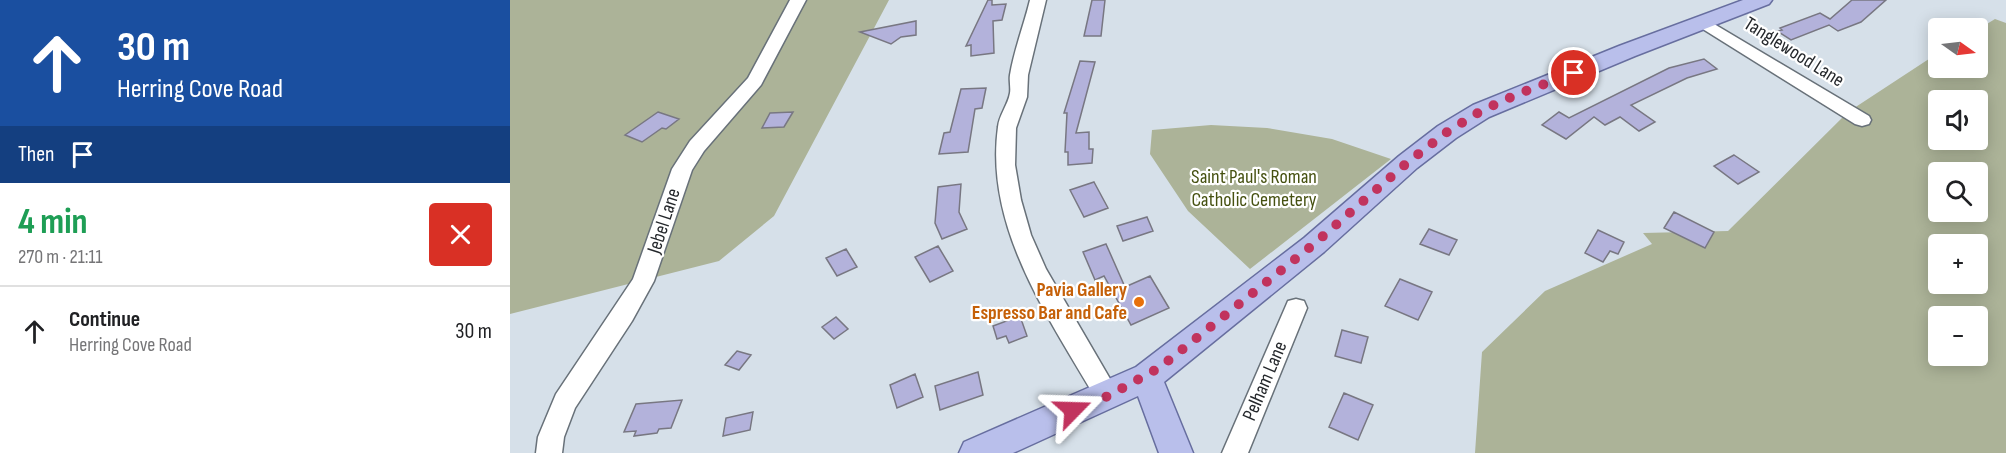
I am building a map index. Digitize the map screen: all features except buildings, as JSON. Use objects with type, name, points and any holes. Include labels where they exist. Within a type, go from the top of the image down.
[{"type":"main road","points":[[976,453],[1147,377],[1314,244],[1408,162],[1447,132],[1481,111],[1518,94],[1762,0]]},
{"type":"main road","points":[[1147,377],[1176,453]]},
{"type":"street","name":"Jebel Lane","points":[[549,453],[554,429],[565,402],[624,314],[651,263],[670,199],[682,169],[697,146],[755,81],[798,0]]},
{"type":"street","points":[[1038,0],[1018,78],[1019,93],[1007,124],[1007,165],[1011,199],[1021,235],[1036,272],[1108,396]]},
{"type":"street","name":"Tanglewood Lane","points":[[1704,23],[1862,120]]},
{"type":"street","name":"Pelham Lane","points":[[1235,453],[1296,308]]},
{"type":"green space","points":[[510,0],[889,0],[774,216],[719,261],[510,314]]},
{"type":"green space","points":[[1995,19],[2006,23],[2006,453],[1475,453],[1482,352],[1545,291],[1652,244],[1643,233],[1728,231],[1848,112],[1928,60],[1928,78],[1988,78],[1988,23]]},
{"type":"green space","name":"Saint Paul's Roman Catholic Cemetery","points":[[1211,125],[1267,128],[1332,139],[1391,159],[1250,269],[1188,211],[1150,154],[1152,130]]},
{"type":"place","name":"Pavia Gallery Espresso Bar and Cafe","points":[[1139,302]]},
{"type":"route","points":[[1073,410],[1147,377],[1314,244],[1408,162],[1447,132],[1481,111],[1574,73]]}]
